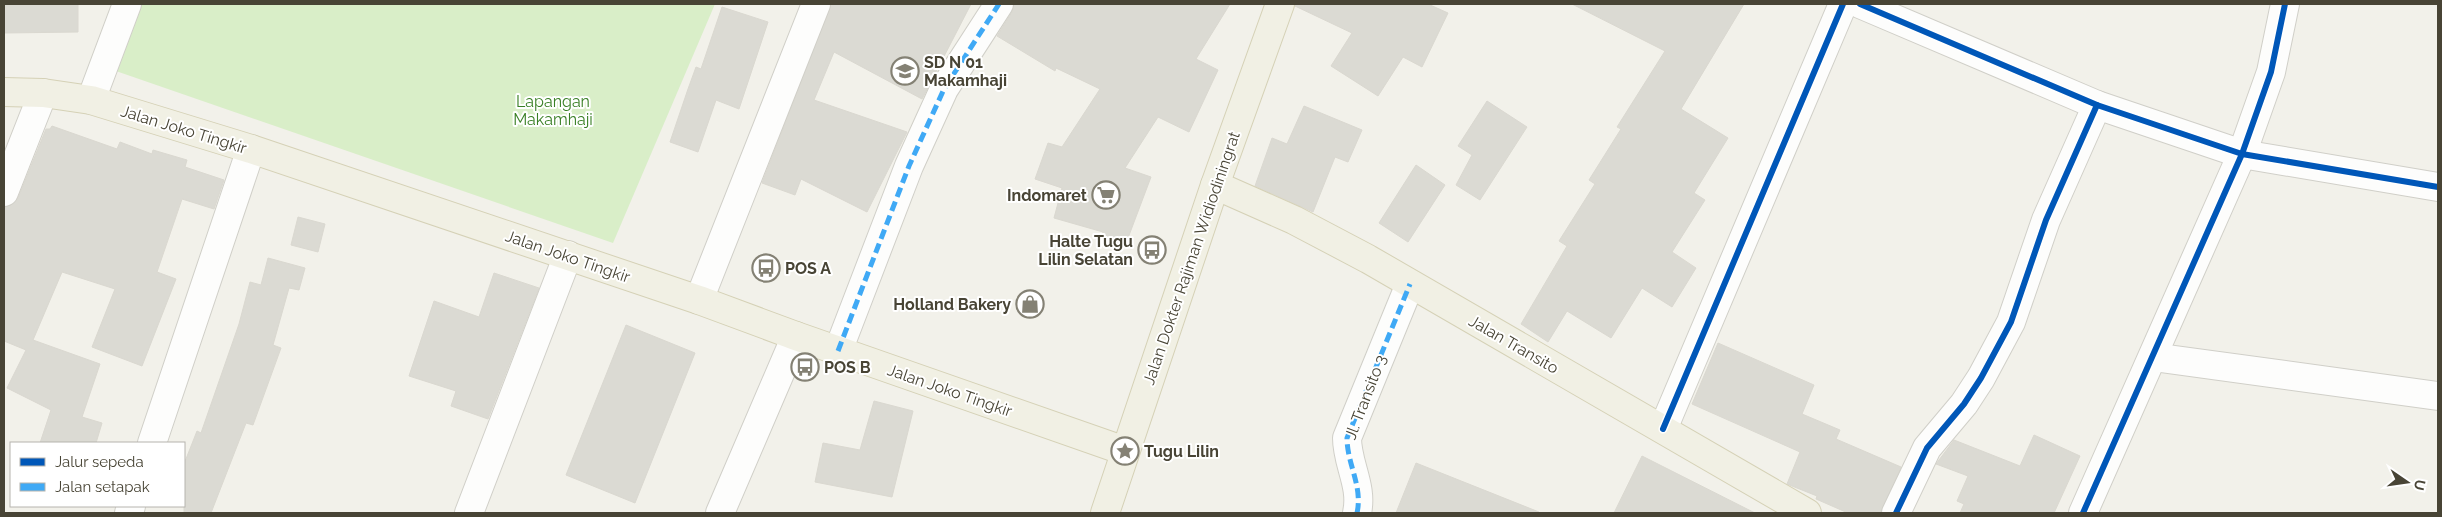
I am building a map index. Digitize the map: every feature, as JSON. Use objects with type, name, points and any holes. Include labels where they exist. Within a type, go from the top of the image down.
[{"type":"main road","name":"Jalan Dokter Rajiman Widiodiningrat","points":[[1105,513],[1215,185],[1280,4]]},
{"type":"main road","name":"Jalan Joko Tingkir","points":[[4,92],[44,93],[91,100],[251,149],[699,300],[838,351],[1125,451]]},
{"type":"main road","name":"Jalan Transito","points":[[1215,185],[1322,234],[1807,513]]},
{"type":"street","points":[[91,100],[127,4]]},
{"type":"street","points":[[699,300],[816,4]]},
{"type":"street","points":[[838,351],[909,166],[944,88],[999,4]]},
{"type":"street","points":[[1663,430],[1843,4]]},
{"type":"street","points":[[1860,4],[2097,105],[2242,154],[2438,187]]},
{"type":"street","points":[[2083,513],[2242,154],[2271,72],[2285,4]]},
{"type":"street","points":[[4,192],[44,93]]},
{"type":"street","points":[[1896,513],[1927,448],[1964,404],[1981,378],[2011,322],[2046,220],[2097,105]]},
{"type":"street","points":[[152,442],[251,149]]},
{"type":"street","points":[[469,513],[568,255]]},
{"type":"street","name":"Jl. Transito 3","points":[[1357,513],[1358,487],[1347,449],[1347,438],[1410,284]]},
{"type":"street","points":[[720,513],[796,336]]},
{"type":"street","points":[[2153,357],[2438,396]]},
{"type":"green space","name":"Lapangan Makamhaji","points":[[140,4],[715,4],[613,243],[113,70]]},
{"type":"building","points":[[4,4],[78,4],[78,32],[4,33]]},
{"type":"building","points":[[831,4],[971,4],[922,99],[834,52],[814,100],[907,132],[867,212],[801,179],[795,195],[762,183]]},
{"type":"building","points":[[1014,4],[1230,4],[1196,59],[1218,70],[1189,132],[1158,117],[1125,168],[1151,177],[1125,246],[1102,236],[1103,232],[1054,218],[1062,188],[1035,179],[1048,143],[1062,147],[1100,89],[1056,68],[1055,71],[997,36],[1012,12]]},
{"type":"building","points":[[1295,4],[1428,4],[1448,13],[1422,67],[1403,57],[1378,96],[1331,66],[1352,33],[1295,6]]},
{"type":"building","points":[[1572,4],[1744,4],[1681,109],[1728,138],[1694,193],[1705,200],[1672,252],[1696,268],[1672,307],[1642,288],[1611,338],[1567,311],[1548,342],[1521,324],[1567,246],[1559,241],[1595,184],[1589,180],[1621,129],[1617,127],[1665,51]]},
{"type":"building","points":[[722,7],[768,22],[739,109],[716,100],[698,152],[670,142],[696,67],[701,69]]},
{"type":"building","points":[[1487,101],[1527,127],[1480,200],[1456,185],[1472,155],[1458,146]]},
{"type":"building","points":[[1304,106],[1362,130],[1348,162],[1335,157],[1313,212],[1255,186],[1272,138],[1287,144]]},
{"type":"building","points":[[52,126],[117,149],[120,142],[152,154],[153,150],[187,160],[185,167],[224,180],[214,209],[182,199],[157,272],[176,279],[142,366],[92,347],[115,289],[62,272],[33,340],[100,364],[82,417],[102,423],[96,442],[40,442],[51,410],[7,388],[26,350],[4,341],[4,207],[13,204],[18,198],[46,129],[50,129]]},
{"type":"building","points":[[1416,165],[1445,185],[1408,242],[1379,223]]},
{"type":"building","points":[[298,217],[325,224],[318,252],[291,245]]},
{"type":"building","points":[[268,258],[305,268],[299,290],[289,288],[273,345],[281,348],[253,425],[246,423],[211,513],[184,513],[185,461],[197,431],[201,433],[239,324],[250,282],[261,285]]},
{"type":"building","points":[[494,273],[539,288],[488,419],[451,406],[456,391],[409,376],[434,301],[479,317]]},
{"type":"building","points":[[626,325],[695,353],[635,503],[566,475]]},
{"type":"building","points":[[1718,343],[1814,385],[1802,414],[1840,430],[1836,439],[1901,467],[1881,513],[1848,513],[1816,499],[1817,496],[1787,484],[1800,452],[1692,404]]},
{"type":"building","points":[[874,401],[913,411],[892,497],[815,482],[823,443],[860,450]]},
{"type":"building","points":[[2034,435],[2080,456],[2054,513],[1960,513],[1964,504],[1957,501],[1968,476],[1936,464],[1954,440],[2020,466]]},
{"type":"building","points":[[1642,456],[1755,513],[1614,513]]},
{"type":"building","points":[[1416,463],[1539,512],[1396,513]]},
{"type":"marked path","points":[[838,351],[909,166],[944,89],[999,4]]},
{"type":"marked path","points":[[1357,513],[1358,494],[1349,457],[1347,438],[1410,284]]},
{"type":"cycle path","points":[[1663,429],[1843,4]]},
{"type":"cycle path","points":[[1860,4],[2097,105],[2242,154],[2438,187]]},
{"type":"cycle path","points":[[2083,513],[2242,154],[2271,72],[2285,4]]},
{"type":"cycle path","points":[[1896,513],[1927,448],[1964,404],[1981,378],[2011,322],[2046,220],[2097,105]]},
{"type":"place","name":"SD N 01 Makamhaji","points":[[905,71]]},
{"type":"place","name":"Indomaret","points":[[1106,195]]},
{"type":"place","name":"Halte Tugu Lilin Selatan","points":[[1152,250]]},
{"type":"place","name":"POS A","points":[[766,268]]},
{"type":"place","name":"Holland Bakery","points":[[1030,304]]},
{"type":"place","name":"POS B","points":[[805,367]]},
{"type":"place","name":"Tugu Lilin","points":[[1125,451]]}]
